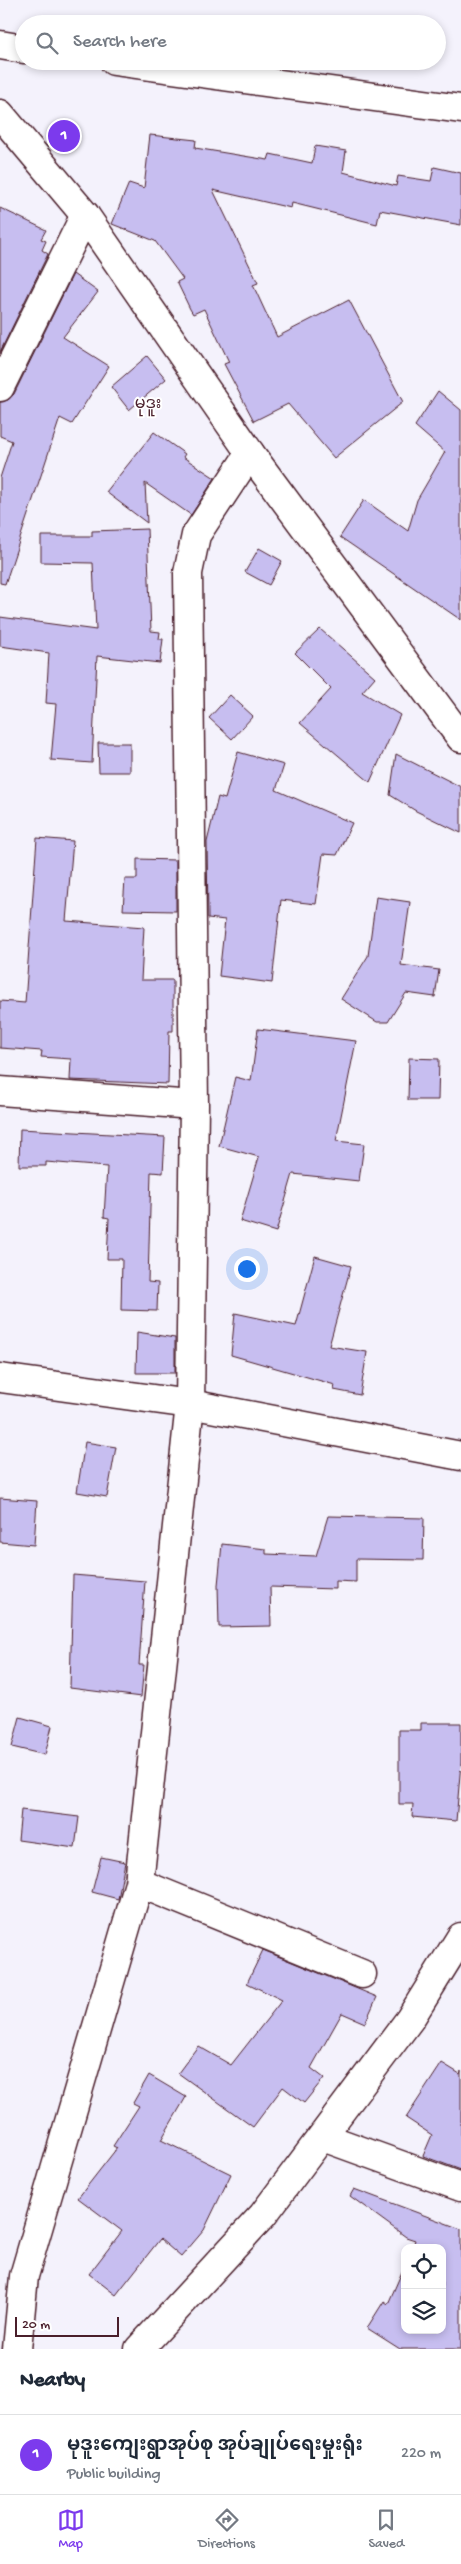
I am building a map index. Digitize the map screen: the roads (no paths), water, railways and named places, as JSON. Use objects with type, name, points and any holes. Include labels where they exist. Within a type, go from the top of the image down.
[{"type":"street","points":[[0,45],[15,48]]},
{"type":"street","points":[[179,70],[461,109]]},
{"type":"street","points":[[0,114],[85,215],[250,453],[461,738]]},
{"type":"street","points":[[0,387],[85,215]]},
{"type":"street","points":[[17,2349],[24,2276],[139,1884],[190,1404],[194,1105],[188,574],[196,535],[250,453]]},
{"type":"street","points":[[0,1090],[194,1105]]},
{"type":"street","points":[[0,1378],[190,1404],[461,1456]]},
{"type":"street","points":[[139,1884],[362,1974]]},
{"type":"street","points":[[139,2349],[264,2215],[410,2019],[461,1938]]},
{"type":"street","points":[[323,2136],[461,2187]]},
{"type":"place","name":"မုဒူးကျေးရွာအုပ်စု အုပ်ချုပ်ရေးမှုးရုံး","points":[[64,136]]},
{"type":"district","name":"မုဒူး","points":[[148,402]]}]
